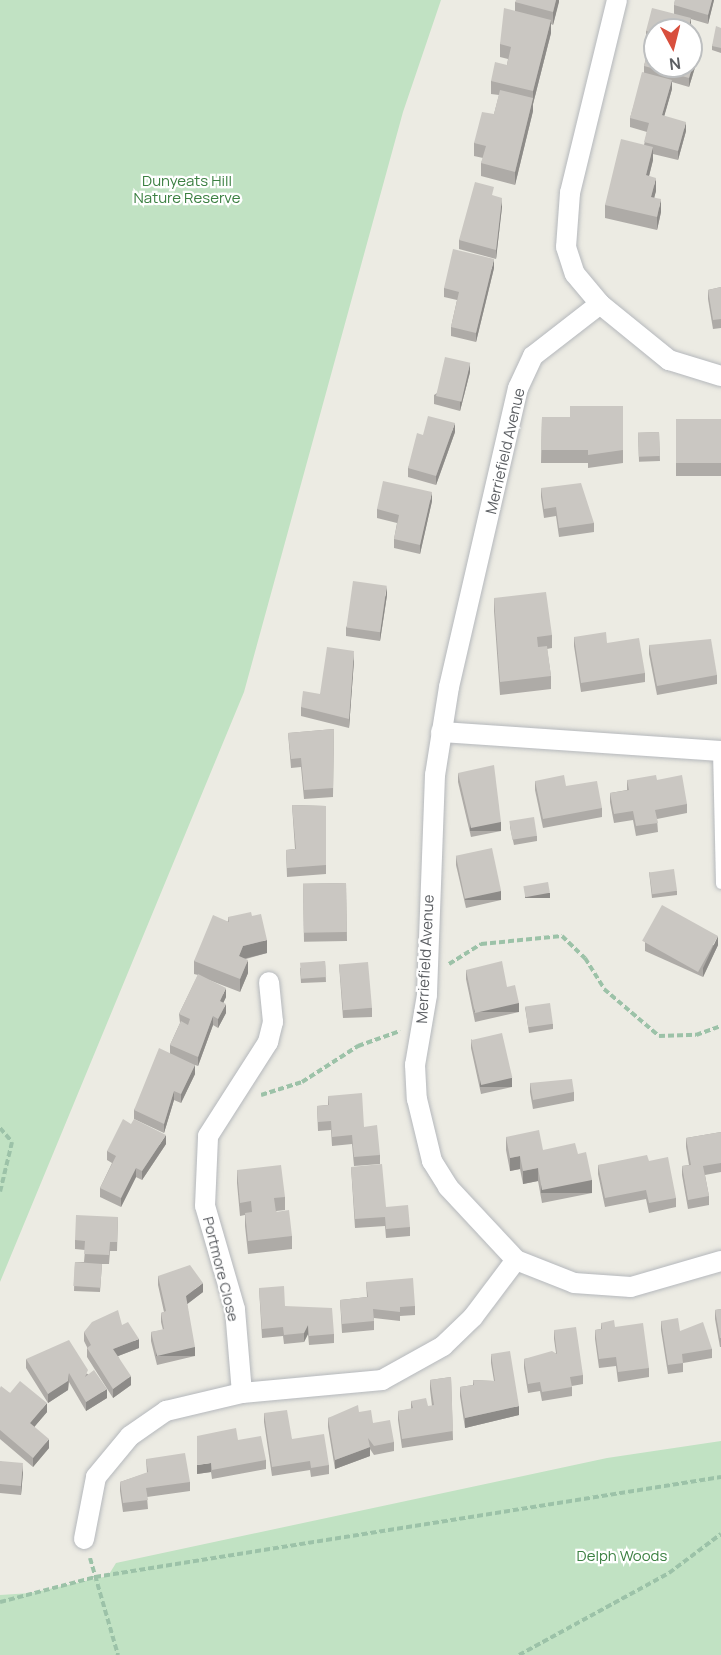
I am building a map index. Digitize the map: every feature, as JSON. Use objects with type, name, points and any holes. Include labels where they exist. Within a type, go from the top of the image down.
[{"type":"street","points":[[617,0],[570,193],[567,237],[575,274],[600,304],[669,360],[721,376]]},
{"type":"street","name":"Merriefield Avenue","points":[[516,1260],[472,1217],[432,1161],[417,1099],[441,732],[518,388],[533,356],[600,304]]},
{"type":"street","points":[[441,732],[719,751]]},
{"type":"street","name":"Portmore Close","points":[[242,1393],[235,1309],[205,1206],[208,1136],[225,1106],[268,1042],[273,1022],[269,982]]},
{"type":"street","points":[[84,1539],[96,1477],[129,1436],[166,1411],[242,1393],[382,1380],[412,1366],[473,1317],[516,1260],[574,1283],[630,1287],[721,1262]]},
{"type":"lane","points":[[719,751],[721,884]]},
{"type":"path","points":[[426,976],[481,944],[562,936],[585,958],[604,989],[659,1036],[696,1035],[721,1026]]},
{"type":"path","points":[[225,1106],[302,1082],[358,1046],[394,1031],[422,1030]]},
{"type":"path","points":[[0,1128],[12,1142],[0,1192]]},
{"type":"path","points":[[0,1602],[95,1577],[721,1477]]},
{"type":"path","points":[[519,1655],[669,1574],[721,1534]]},
{"type":"path","points":[[84,1539],[118,1655]]},
{"type":"green space","name":"Dunyeats Hill Nature Reserve","points":[[0,0],[441,0],[403,112],[244,692],[0,1282]]},
{"type":"green space","name":"Delph Woods","points":[[721,1441],[721,1655],[0,1655],[0,1595],[31,1593],[108,1576],[116,1563],[607,1458]]},
{"type":"building","points":[[516,0],[556,0],[553,12],[515,2]]},
{"type":"building","points":[[675,0],[712,0],[708,15],[674,5]]},
{"type":"building","points":[[504,8],[551,20],[533,91],[491,81],[495,62],[507,65],[511,47],[500,44]]},
{"type":"building","points":[[652,8],[691,18],[649,18]]},
{"type":"building","points":[[716,26],[721,28],[721,48],[712,46]]},
{"type":"building","points":[[642,72],[643,78],[672,80],[662,115],[686,122],[678,151],[644,142],[649,123],[630,118]]},
{"type":"building","points":[[500,90],[533,98],[515,172],[481,163],[486,146],[474,143],[482,112],[494,114]]},
{"type":"building","points":[[621,139],[653,147],[646,175],[656,178],[651,197],[661,199],[657,217],[605,205]]},
{"type":"building","points":[[475,182],[494,187],[492,195],[502,198],[496,250],[459,240]]},
{"type":"building","points":[[453,249],[494,259],[476,333],[451,327],[459,292],[444,288]]},
{"type":"building","points":[[721,287],[721,319],[713,320],[708,290]]},
{"type":"building","points":[[445,357],[470,363],[461,402],[436,396]]},
{"type":"building","points":[[570,406],[623,406],[623,450],[588,455],[588,450],[541,450],[542,417],[570,417]]},
{"type":"building","points":[[428,416],[455,423],[436,476],[408,468],[417,433],[423,435]]},
{"type":"building","points":[[676,419],[721,419],[721,463],[676,463]]},
{"type":"building","points":[[659,432],[660,456],[639,457],[638,433]]},
{"type":"building","points":[[383,481],[432,492],[420,545],[394,539],[399,515],[377,509]]},
{"type":"building","points":[[581,483],[594,523],[559,528],[556,507],[544,509],[541,488]]},
{"type":"building","points":[[353,581],[387,586],[380,632],[346,628]]},
{"type":"building","points":[[546,592],[552,635],[537,637],[538,647],[547,646],[551,676],[500,682],[494,598]]},
{"type":"building","points":[[606,632],[607,643],[639,638],[645,673],[581,683],[574,637]]},
{"type":"building","points":[[711,639],[717,675],[657,686],[649,645]]},
{"type":"building","points":[[327,647],[354,651],[349,719],[301,707],[303,691],[320,694]]},
{"type":"building","points":[[334,729],[333,788],[304,790],[301,758],[291,759],[288,733]]},
{"type":"building","points":[[494,765],[501,822],[471,828],[458,773]]},
{"type":"building","points":[[564,775],[566,786],[597,781],[602,808],[543,819],[535,781]]},
{"type":"building","points":[[656,775],[657,780],[682,775],[687,804],[655,810],[658,823],[636,826],[633,811],[614,814],[610,793],[629,790],[627,780]]},
{"type":"building","points":[[292,805],[326,806],[326,865],[287,868],[286,850],[296,849]]},
{"type":"building","points":[[534,817],[537,836],[512,840],[509,821]]},
{"type":"building","points":[[492,848],[501,891],[465,899],[456,856]]},
{"type":"building","points":[[674,869],[677,891],[652,894],[649,872]]},
{"type":"building","points":[[548,882],[550,893],[525,897],[523,886]]},
{"type":"building","points":[[346,883],[347,932],[304,933],[303,884]]},
{"type":"building","points":[[662,905],[718,936],[698,972],[642,941]]},
{"type":"building","points":[[251,912],[252,916],[261,914],[267,940],[243,946],[239,956],[248,960],[240,979],[194,961],[213,915],[229,922],[228,917]]},
{"type":"building","points":[[325,961],[326,977],[301,979],[300,963]]},
{"type":"building","points":[[502,961],[507,987],[515,985],[519,1003],[475,1013],[466,970]]},
{"type":"building","points":[[368,962],[372,1008],[343,1010],[339,965]]},
{"type":"building","points":[[198,974],[226,988],[220,1001],[226,1004],[218,1019],[213,1016],[198,1057],[170,1045],[181,1021],[188,1025],[190,1019],[179,1014]]},
{"type":"building","points":[[550,1003],[553,1024],[528,1027],[525,1006]]},
{"type":"building","points":[[502,1033],[512,1078],[481,1085],[471,1040]]},
{"type":"building","points":[[159,1048],[195,1065],[181,1094],[174,1091],[164,1124],[134,1110]]},
{"type":"building","points":[[572,1079],[574,1092],[533,1100],[530,1083]]},
{"type":"building","points":[[362,1093],[364,1127],[377,1125],[380,1155],[354,1157],[352,1135],[332,1137],[331,1121],[318,1122],[317,1106],[329,1105],[328,1096]]},
{"type":"building","points":[[123,1119],[131,1124],[134,1119],[166,1135],[142,1171],[136,1168],[121,1198],[100,1188],[116,1156],[107,1151]]},
{"type":"building","points":[[539,1130],[543,1150],[575,1143],[578,1154],[586,1152],[592,1180],[542,1190],[538,1168],[523,1171],[520,1156],[510,1158],[506,1137]]},
{"type":"building","points":[[721,1132],[721,1163],[703,1166],[709,1196],[688,1200],[682,1166],[691,1165],[686,1138]]},
{"type":"building","points":[[647,1155],[649,1161],[668,1157],[676,1198],[649,1203],[646,1190],[605,1198],[598,1165]]},
{"type":"building","points":[[382,1164],[386,1207],[408,1205],[410,1227],[386,1229],[385,1217],[355,1219],[351,1167]]},
{"type":"building","points":[[281,1165],[285,1197],[274,1198],[276,1212],[289,1210],[292,1236],[248,1241],[245,1213],[252,1212],[251,1201],[240,1203],[237,1170]]},
{"type":"building","points":[[76,1215],[118,1217],[117,1242],[110,1242],[109,1255],[84,1254],[85,1241],[75,1240]]},
{"type":"building","points":[[75,1262],[102,1264],[100,1288],[73,1286]]},
{"type":"building","points":[[190,1265],[203,1283],[186,1296],[195,1347],[157,1356],[151,1332],[164,1329],[161,1313],[166,1311],[158,1276]]},
{"type":"building","points":[[413,1278],[415,1306],[400,1307],[400,1312],[373,1309],[374,1321],[342,1324],[340,1300],[368,1297],[366,1282]]},
{"type":"building","points":[[284,1286],[285,1306],[332,1308],[334,1334],[309,1336],[308,1325],[304,1333],[284,1335],[283,1327],[262,1329],[259,1288]]},
{"type":"building","points":[[721,1309],[721,1338],[720,1338],[715,1310]]},
{"type":"building","points":[[118,1310],[122,1325],[128,1322],[139,1339],[113,1349],[131,1376],[113,1389],[87,1348],[91,1345],[84,1332],[92,1322]]},
{"type":"building","points":[[678,1318],[680,1331],[703,1322],[712,1349],[682,1354],[683,1363],[668,1365],[661,1321]]},
{"type":"building","points":[[614,1320],[615,1327],[643,1323],[649,1368],[618,1372],[616,1357],[599,1359],[595,1330],[602,1329],[601,1323]]},
{"type":"building","points":[[576,1327],[583,1375],[570,1377],[572,1387],[542,1392],[540,1382],[528,1384],[524,1359],[552,1351],[557,1354],[554,1330]]},
{"type":"building","points":[[69,1340],[88,1370],[85,1377],[94,1370],[107,1389],[86,1402],[69,1373],[68,1381],[48,1394],[26,1359]]},
{"type":"building","points":[[510,1351],[519,1406],[465,1418],[460,1387],[474,1385],[473,1380],[495,1381],[491,1354]]},
{"type":"building","points":[[451,1377],[453,1431],[402,1439],[398,1411],[413,1408],[411,1401],[426,1398],[428,1406],[434,1405],[430,1380]]},
{"type":"building","points":[[20,1381],[47,1403],[30,1423],[49,1439],[33,1458],[0,1430],[0,1388],[1,1386],[10,1393]]},
{"type":"building","points":[[358,1405],[359,1412],[371,1410],[373,1423],[390,1420],[394,1442],[374,1446],[368,1438],[370,1447],[335,1460],[328,1418]]},
{"type":"building","points":[[287,1410],[292,1439],[324,1434],[329,1465],[311,1468],[310,1461],[272,1467],[264,1413]]},
{"type":"building","points":[[236,1428],[238,1440],[261,1436],[266,1460],[212,1470],[211,1463],[197,1465],[197,1436]]},
{"type":"building","points":[[185,1453],[190,1482],[146,1488],[148,1500],[123,1503],[120,1482],[148,1472],[146,1459]]},
{"type":"building","points":[[0,1461],[23,1463],[21,1486],[0,1484]]}]
